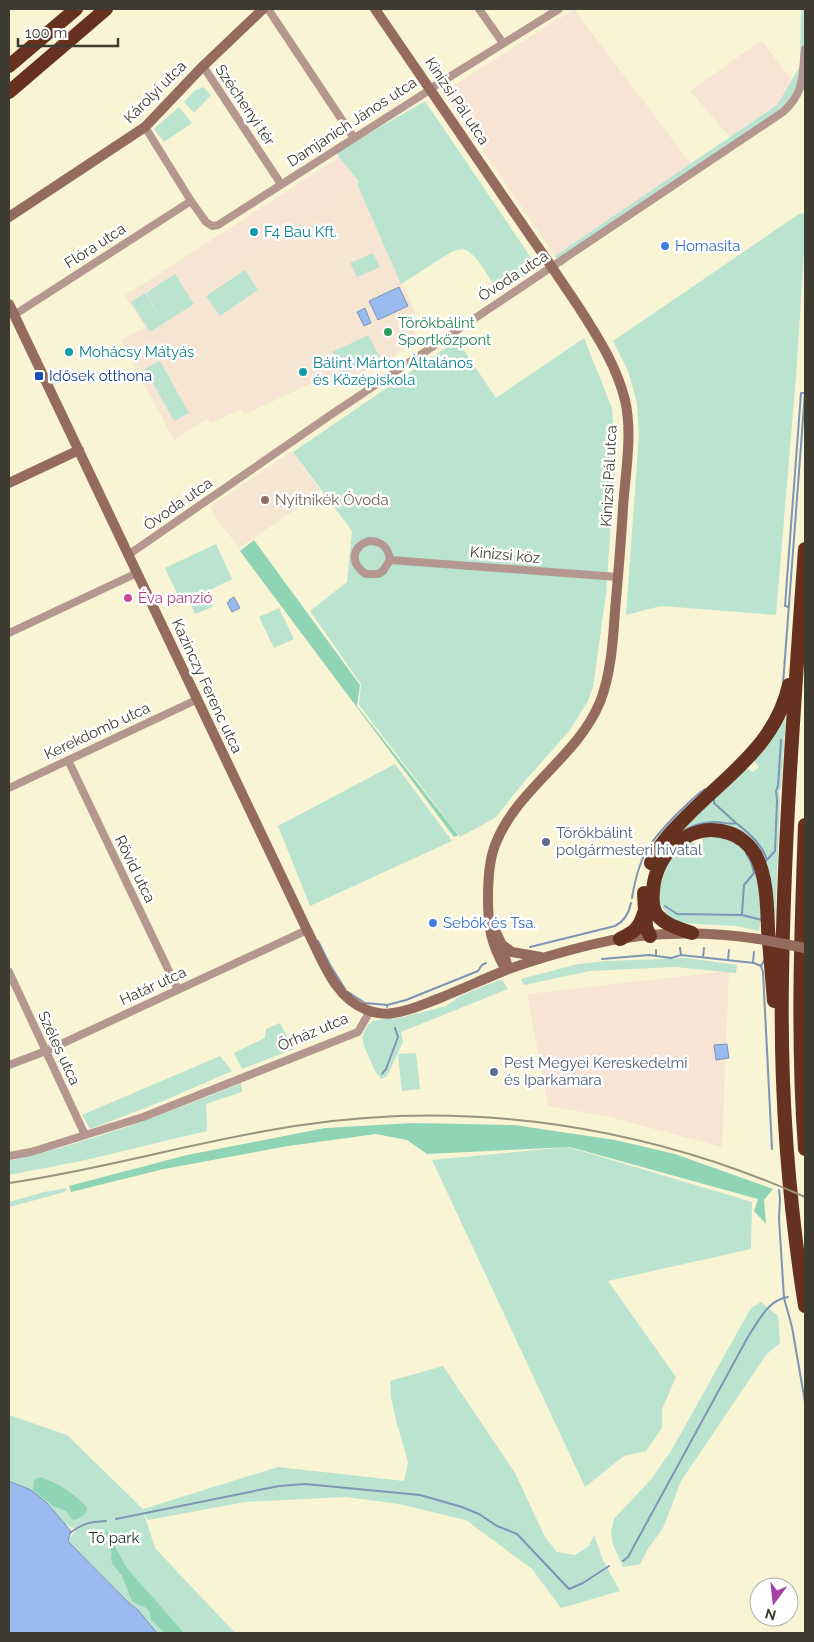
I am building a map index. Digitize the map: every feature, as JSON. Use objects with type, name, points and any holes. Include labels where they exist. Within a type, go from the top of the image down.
[{"type":"highway","points":[[9,66],[76,9]]},
{"type":"highway","points":[[9,92],[106,9]]},
{"type":"highway","points":[[805,549],[788,800],[782,980],[783,1050],[789,1171],[805,1306]]},
{"type":"highway","points":[[620,939],[638,927],[649,910],[645,884],[647,872],[666,837],[754,751],[764,740],[779,715],[790,678],[801,606]]},
{"type":"highway","points":[[805,825],[801,971],[801,1052],[805,1149]]},
{"type":"highway","points":[[650,936],[646,927],[653,887],[660,864],[672,847],[687,836],[703,830],[719,830],[736,836],[749,846],[760,864],[764,884],[776,1035],[783,1050]]},
{"type":"highway","points":[[649,910],[666,922],[692,933]]},
{"type":"highway","points":[[801,971],[805,954]]},
{"type":"street","name":"Károlyi utca","points":[[9,217],[145,127],[202,66],[263,9]]},
{"type":"street","points":[[268,9],[354,138]]},
{"type":"street","name":"Kinizsi Pál utca","points":[[375,9],[552,267],[605,348],[618,374],[626,404],[628,431],[618,577],[613,638],[606,682],[594,715],[567,751],[510,816],[494,848],[488,882],[490,934],[499,948],[506,970]]},
{"type":"street","points":[[479,9],[504,44]]},
{"type":"street","name":"Damjanich János utca","points":[[191,201],[206,222],[212,226],[218,225],[559,9]]},
{"type":"street","name":"Óvoda utca","points":[[128,555],[332,414],[783,112],[793,103],[799,91],[805,50]]},
{"type":"street","name":"Széchenyi tér","points":[[202,66],[281,184]]},
{"type":"street","points":[[145,127],[191,201]]},
{"type":"street","name":"Flóra utca","points":[[14,315],[191,201]]},
{"type":"street","name":"Kazinczy Ferenc utca","points":[[9,304],[196,700],[333,982],[345,996],[370,1011]]},
{"type":"street","points":[[9,483],[79,450]]},
{"type":"street","points":[[375,541],[381,543],[386,548],[390,560],[384,571],[371,575],[360,570],[354,560],[358,547],[362,543],[375,541]]},
{"type":"street","name":"Kinizsi köz","points":[[390,560],[618,577]]},
{"type":"street","points":[[9,633],[137,573]]},
{"type":"street","name":"Kerekdomb utca","points":[[9,788],[196,700]]},
{"type":"street","name":"Rövid utca","points":[[68,760],[178,990]]},
{"type":"street","name":"Határ utca","points":[[9,1064],[46,1051],[307,930]]},
{"type":"street","points":[[370,1011],[383,1014],[411,1010],[506,970],[544,957],[591,944],[620,939],[692,933],[724,934],[805,948]]},
{"type":"street","points":[[486,979],[494,968],[499,948],[519,954],[544,957]]},
{"type":"street","name":"Széles utca","points":[[9,972],[85,1135]]},
{"type":"street","name":"Őrház utca","points":[[9,1156],[31,1152],[143,1117],[358,1032],[370,1011]]},
{"type":"shaded area","points":[[574,9],[691,164],[555,256],[443,92]]},
{"type":"shaded area","points":[[762,40],[791,80],[777,105],[730,137],[690,91]]},
{"type":"shaded area","points":[[339,157],[359,183],[197,288],[179,261]]},
{"type":"shaded area","points":[[357,184],[416,313],[411,316],[414,321],[416,341],[386,362],[334,385],[322,387],[318,380],[244,415],[241,409],[210,424],[207,419],[174,440],[120,340],[145,327],[125,295],[179,261],[197,288]]},
{"type":"shaded area","name":"Nyitnikék Óvoda","points":[[292,451],[321,492],[239,548],[210,507]]},
{"type":"shaded area","points":[[729,971],[722,1147],[606,1116],[548,1106],[527,994]]},
{"type":"green space","points":[[801,9],[805,9],[805,81],[798,99],[566,262],[562,267],[555,256],[777,105],[800,66]]},
{"type":"green space","points":[[203,87],[211,95],[194,113],[184,102],[194,91]]},
{"type":"green space","points":[[425,101],[538,268],[498,292],[477,259],[469,252],[463,250],[453,251],[401,284],[357,184],[359,182],[337,152]]},
{"type":"green space","points":[[179,107],[192,123],[164,142],[154,129]]},
{"type":"green space","points":[[805,213],[796,376],[776,615],[661,606],[626,615],[639,435],[637,403],[628,371],[613,341],[799,214]]},
{"type":"green space","points":[[373,253],[380,267],[357,277],[350,263]]},
{"type":"green space","points":[[245,270],[258,290],[220,316],[206,296]]},
{"type":"green space","points":[[175,274],[194,304],[150,332],[131,302],[145,293],[162,320],[146,293]]},
{"type":"green space","points":[[369,335],[380,358],[342,375],[332,352]]},
{"type":"green space","points":[[584,338],[612,408],[616,452],[606,594],[593,687],[588,701],[570,730],[495,818],[460,837],[359,705],[361,684],[310,611],[347,582],[352,531],[293,452],[457,340],[496,398]]},
{"type":"green space","points":[[160,361],[189,413],[174,421],[145,369]]},
{"type":"green space","points":[[254,540],[360,685],[357,706],[458,835],[454,837],[240,551]]},
{"type":"green space","points":[[216,544],[232,579],[182,604],[165,568]]},
{"type":"green space","points":[[209,597],[213,607],[195,614],[191,605]]},
{"type":"green space","points":[[279,608],[294,639],[274,648],[259,617]]},
{"type":"green space","points":[[784,718],[786,718],[781,789],[779,791],[775,929],[773,929],[771,905],[737,831],[674,838],[721,790],[747,768],[753,772],[759,767],[755,762],[755,758]]},
{"type":"green space","points":[[395,764],[452,841],[310,906],[278,826]]},
{"type":"green space","points":[[720,834],[742,845],[747,850],[756,868],[761,900],[759,931],[736,926],[678,923],[667,916],[658,899],[665,865],[678,847],[691,840],[698,848],[703,845],[702,836]]},
{"type":"green space","points":[[686,958],[737,965],[736,973],[675,967],[590,971],[524,985],[521,979],[578,964]]},
{"type":"green space","points":[[502,980],[508,989],[401,1032],[403,1042],[387,1076],[381,1079],[375,1071],[364,1046],[362,1037],[368,1025],[373,1021],[399,1018],[446,1006],[460,996]]},
{"type":"green space","points":[[280,1023],[294,1049],[242,1069],[234,1053],[265,1038],[266,1029]]},
{"type":"green space","points":[[416,1053],[420,1089],[402,1091],[398,1054]]},
{"type":"green space","points":[[220,1056],[232,1071],[163,1101],[90,1129],[82,1115]]},
{"type":"green space","points":[[241,1083],[242,1092],[206,1104],[207,1131],[81,1161],[9,1175],[9,1161],[98,1137]]},
{"type":"green space","points":[[413,1123],[514,1125],[615,1140],[675,1154],[773,1189],[764,1200],[766,1224],[754,1211],[758,1199],[570,1147],[427,1154],[407,1140],[376,1134],[288,1146],[164,1169],[71,1192],[69,1186],[187,1155],[325,1128]]},
{"type":"green space","points":[[568,1147],[752,1202],[751,1249],[608,1281],[676,1377],[662,1409],[662,1428],[646,1451],[624,1456],[585,1487],[432,1160]]},
{"type":"green space","points":[[67,1188],[65,1192],[9,1207],[9,1202],[44,1192]]},
{"type":"green space","points":[[761,1302],[778,1316],[780,1343],[766,1355],[681,1481],[663,1528],[640,1564],[623,1567],[613,1545],[611,1532],[614,1519],[652,1478],[671,1451],[751,1308]]},
{"type":"green space","name":"Tó park","points":[[443,1366],[515,1473],[545,1537],[557,1552],[575,1555],[589,1546],[594,1535],[603,1560],[620,1591],[561,1608],[532,1569],[466,1520],[399,1504],[346,1497],[245,1502],[148,1520],[144,1514],[155,1548],[235,1633],[157,1633],[68,1540],[77,1529],[62,1521],[49,1505],[36,1495],[9,1480],[9,1415],[67,1435],[143,1509],[278,1467],[404,1481],[408,1462],[391,1398],[390,1381]]},
{"type":"green space","points":[[40,1477],[60,1485],[76,1497],[87,1507],[85,1513],[75,1520],[72,1519],[66,1511],[53,1506],[33,1490],[34,1480]]},
{"type":"green space","points":[[107,1531],[126,1567],[184,1633],[164,1633],[151,1619],[149,1611],[145,1607],[132,1601],[122,1576],[112,1563],[112,1553],[102,1534]]},
{"type":"water","points":[[399,287],[408,306],[378,320],[369,301]]},
{"type":"water","points":[[365,308],[371,323],[364,326],[357,312]]},
{"type":"water","points":[[234,597],[240,608],[232,612],[227,603]]},
{"type":"water","points":[[727,1044],[729,1058],[716,1060],[714,1045]]},
{"type":"water","points":[[9,1481],[31,1490],[46,1502],[71,1531],[68,1541],[138,1610],[157,1633],[9,1633]]},
{"type":"waterway","points":[[783,684],[805,392]]},
{"type":"waterway","points":[[789,607],[785,606],[787,579],[801,393],[805,393]]},
{"type":"waterway","points":[[765,862],[775,851],[776,791],[778,786],[781,740]]},
{"type":"waterway","points":[[632,898],[642,860],[653,841],[679,812],[705,789]]},
{"type":"waterway","points":[[714,798],[714,803],[736,823]]},
{"type":"waterway","points":[[681,832],[707,822],[736,823],[758,844],[767,860]]},
{"type":"waterway","points":[[746,853],[754,873]]},
{"type":"waterway","points":[[742,914],[744,885],[754,873]]},
{"type":"waterway","points":[[530,947],[615,926],[626,916],[631,903]]},
{"type":"waterway","points":[[665,906],[677,914],[742,915],[762,920]]},
{"type":"waterway","points":[[318,941],[345,989]]},
{"type":"waterway","points":[[680,948],[681,955]]},
{"type":"waterway","points":[[703,957],[704,948]]},
{"type":"waterway","points":[[656,950],[656,956]]},
{"type":"waterway","points":[[728,960],[729,950]]},
{"type":"waterway","points":[[753,962],[754,952]]},
{"type":"waterway","points":[[602,959],[649,955],[671,958],[681,955],[754,963],[761,966]]},
{"type":"waterway","points":[[765,959],[761,966],[763,972],[772,1149]]},
{"type":"waterway","points":[[387,1007],[387,1005],[406,1000],[478,971],[486,963]]},
{"type":"waterway","points":[[348,992],[365,1003],[387,1005]]},
{"type":"waterway","points":[[382,1074],[386,1069],[398,1037],[395,1028]]},
{"type":"waterway","points":[[779,1190],[784,1298],[792,1327],[805,1402]]},
{"type":"waterway","points":[[623,1561],[628,1557],[749,1335],[770,1306],[788,1297]]},
{"type":"waterway","points":[[116,1519],[279,1486],[305,1484],[420,1495],[462,1507],[479,1514],[497,1526],[517,1534],[569,1589],[583,1583],[609,1566]]},
{"type":"waterway","points":[[70,1533],[87,1524],[106,1521]]},
{"type":"railway","points":[[9,1183],[82,1170],[228,1138],[302,1125],[366,1118],[431,1115],[495,1118],[559,1125],[622,1137],[684,1153],[745,1173],[805,1197]]},
{"type":"place","name":"F4 Bau Kft.","points":[[254,232]]},
{"type":"place","name":"Homasita","points":[[665,246]]},
{"type":"place","name":"Törökbálint Sportközpont","points":[[388,332]]},
{"type":"place","name":"Mohácsy Mátyás","points":[[69,352]]},
{"type":"place","name":"Bálint Márton Általános és Középiskola","points":[[303,372]]},
{"type":"place","name":"Idősek otthona","points":[[39,376]]},
{"type":"place","name":"Nyitnikék Óvoda","points":[[265,500]]},
{"type":"place","name":"Éva panzió","points":[[128,598]]},
{"type":"place","name":"Törökbálint polgármesteri hivatal","points":[[546,842]]},
{"type":"place","name":"Sebők és Tsa.","points":[[433,923]]},
{"type":"place","name":"Pest Megyei Kereskedelmi és Iparkamara","points":[[494,1072]]}]
